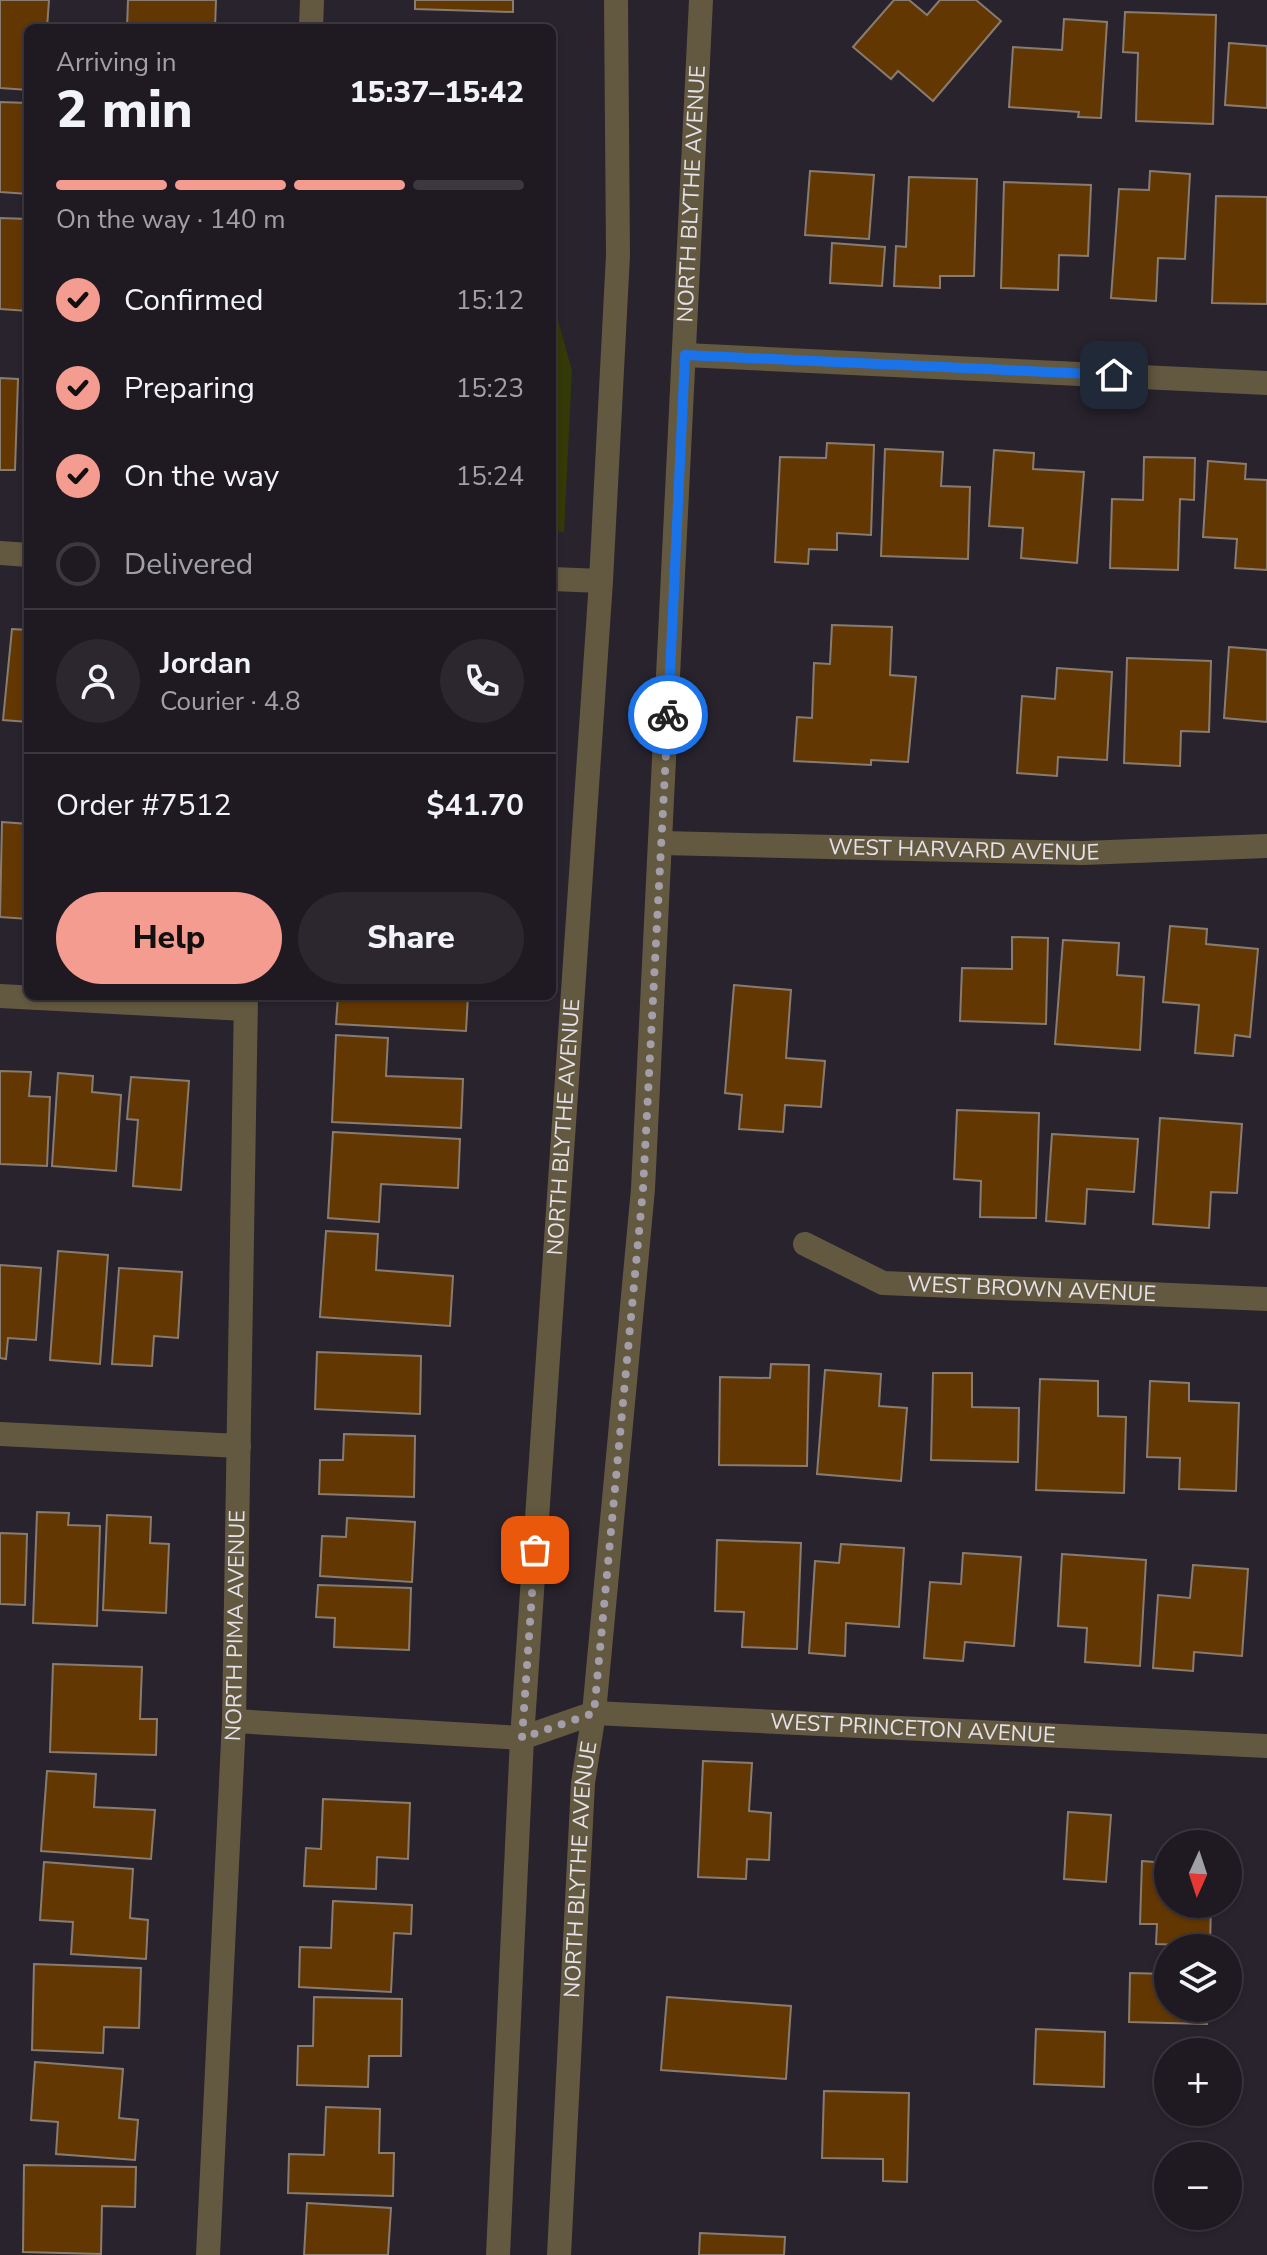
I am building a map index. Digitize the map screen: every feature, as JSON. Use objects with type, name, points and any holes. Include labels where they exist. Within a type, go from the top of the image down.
[{"type":"street","points":[[311,24],[312,0]]},
{"type":"street","name":"NORTH BLYTHE AVENUE","points":[[498,2255],[522,1738],[601,581],[618,255],[616,0]]},
{"type":"street","name":"NORTH BLYTHE AVENUE","points":[[559,2255],[583,1783],[594,1713],[643,1189],[701,0]]},
{"type":"street","points":[[685,355],[1267,383]]},
{"type":"street","points":[[0,553],[24,555]]},
{"type":"street","points":[[556,579],[601,581]]},
{"type":"street","name":"WEST HARVARD AVENUE","points":[[662,843],[1083,853],[1267,846]]},
{"type":"street","points":[[0,996],[24,997]]},
{"type":"street","points":[[164,1000],[246,1002]]},
{"type":"street","name":"NORTH PIMA AVENUE","points":[[208,2255],[234,1721],[246,1002]]},
{"type":"street","name":"WEST BROWN AVENUE","points":[[805,1244],[883,1283],[1267,1299]]},
{"type":"street","points":[[0,1434],[239,1446]]},
{"type":"street","name":"WEST PRINCETON AVENUE","points":[[522,1738],[594,1713],[1267,1746]]},
{"type":"street","points":[[234,1721],[522,1738]]},
{"type":"green space","points":[[556,313],[572,371],[564,532],[556,531]]},
{"type":"building","points":[[0,0],[49,0],[47,24],[24,24],[24,90],[0,88]]},
{"type":"building","points":[[128,0],[216,0],[215,24],[127,24]]},
{"type":"building","points":[[415,0],[513,0],[513,12],[415,9]]},
{"type":"building","points":[[894,0],[909,0],[927,15],[940,0],[976,0],[1001,21],[933,101],[898,71],[891,79],[853,47]]},
{"type":"building","points":[[1125,12],[1216,15],[1213,124],[1136,121],[1138,53],[1123,52]]},
{"type":"building","points":[[1064,19],[1107,22],[1101,118],[1078,117],[1079,112],[1009,107],[1013,47],[1062,50]]},
{"type":"building","points":[[1229,43],[1267,46],[1267,108],[1225,105]]},
{"type":"building","points":[[0,102],[24,103],[24,194],[0,192]]},
{"type":"building","points":[[810,171],[874,175],[869,239],[805,235]]},
{"type":"building","points":[[1150,171],[1190,174],[1185,259],[1158,258],[1156,301],[1111,298],[1119,189],[1149,190]]},
{"type":"building","points":[[909,177],[977,179],[974,276],[940,276],[940,288],[894,286],[896,246],[906,247]]},
{"type":"building","points":[[1004,182],[1091,185],[1088,256],[1059,255],[1058,290],[1001,288]]},
{"type":"building","points":[[1216,196],[1267,197],[1267,304],[1212,303]]},
{"type":"building","points":[[0,218],[24,219],[24,311],[0,309]]},
{"type":"building","points":[[832,243],[885,247],[882,286],[830,283]]},
{"type":"building","points":[[0,378],[18,379],[15,470],[0,470]]},
{"type":"building","points":[[827,443],[874,445],[871,535],[837,533],[837,550],[809,549],[808,564],[775,562],[780,457],[826,458]]},
{"type":"building","points":[[885,449],[943,452],[941,486],[970,487],[968,559],[881,556]]},
{"type":"building","points":[[994,450],[1034,453],[1033,469],[1084,472],[1077,563],[1021,558],[1023,528],[989,526]]},
{"type":"building","points":[[1144,457],[1195,458],[1194,500],[1180,499],[1178,570],[1110,568],[1112,499],[1143,500]]},
{"type":"building","points":[[1208,461],[1246,464],[1245,479],[1267,480],[1267,570],[1235,568],[1237,539],[1203,537]]},
{"type":"building","points":[[832,625],[892,627],[890,675],[916,677],[908,762],[871,760],[871,765],[794,761],[797,717],[812,718],[814,663],[830,664]]},
{"type":"building","points":[[12,629],[24,630],[24,722],[3,720]]},
{"type":"building","points":[[1229,647],[1267,650],[1267,722],[1224,718]]},
{"type":"building","points":[[1127,658],[1211,661],[1209,732],[1181,731],[1180,766],[1124,763]]},
{"type":"building","points":[[1057,668],[1112,672],[1107,760],[1058,757],[1057,776],[1017,773],[1022,696],[1055,699]]},
{"type":"building","points":[[2,822],[24,824],[24,919],[0,917]]},
{"type":"building","points":[[1170,926],[1207,929],[1206,944],[1258,949],[1250,1037],[1235,1035],[1233,1056],[1195,1053],[1199,1005],[1163,1002]]},
{"type":"building","points":[[1012,937],[1048,938],[1046,1024],[960,1021],[962,968],[1012,969]]},
{"type":"building","points":[[1063,940],[1119,943],[1117,975],[1144,977],[1140,1050],[1055,1044]]},
{"type":"building","points":[[734,985],[791,990],[786,1058],[825,1061],[821,1107],[785,1105],[783,1132],[739,1129],[742,1095],[725,1093]]},
{"type":"building","points":[[338,1000],[468,1000],[466,1031],[336,1024]]},
{"type":"building","points":[[336,1035],[388,1038],[386,1076],[463,1079],[461,1128],[332,1122]]},
{"type":"building","points":[[0,1071],[31,1072],[29,1096],[50,1097],[47,1166],[0,1164]]},
{"type":"building","points":[[58,1073],[93,1076],[92,1092],[121,1095],[116,1171],[52,1166]]},
{"type":"building","points":[[131,1077],[189,1081],[181,1190],[133,1186],[138,1120],[127,1119]]},
{"type":"building","points":[[957,1110],[1039,1113],[1036,1218],[980,1217],[981,1181],[954,1179]]},
{"type":"building","points":[[1160,1118],[1242,1124],[1237,1193],[1211,1192],[1209,1228],[1153,1224]]},
{"type":"building","points":[[333,1132],[460,1139],[458,1188],[381,1184],[379,1222],[328,1218]]},
{"type":"building","points":[[1052,1134],[1138,1139],[1134,1192],[1087,1189],[1085,1224],[1046,1221]]},
{"type":"building","points":[[326,1231],[378,1234],[376,1270],[453,1276],[450,1326],[320,1317]]},
{"type":"building","points":[[58,1251],[108,1255],[100,1364],[50,1360]]},
{"type":"building","points":[[0,1265],[41,1268],[36,1340],[8,1338],[6,1359],[0,1358]]},
{"type":"building","points":[[119,1268],[182,1272],[178,1338],[154,1336],[152,1366],[112,1364]]},
{"type":"building","points":[[317,1352],[421,1356],[420,1414],[315,1409]]},
{"type":"building","points":[[771,1364],[809,1365],[807,1466],[719,1465],[720,1377],[770,1378]]},
{"type":"building","points":[[825,1370],[881,1374],[879,1406],[907,1408],[901,1481],[817,1474]]},
{"type":"building","points":[[933,1373],[972,1373],[972,1407],[1019,1408],[1018,1462],[931,1460]]},
{"type":"building","points":[[1040,1379],[1098,1381],[1098,1416],[1126,1417],[1124,1493],[1036,1490]]},
{"type":"building","points":[[1150,1381],[1189,1383],[1189,1401],[1239,1403],[1236,1491],[1179,1489],[1180,1458],[1147,1457]]},
{"type":"building","points":[[344,1434],[415,1436],[414,1497],[319,1494],[320,1460],[343,1460]]},
{"type":"building","points":[[37,1512],[69,1513],[68,1525],[100,1526],[97,1626],[33,1623]]},
{"type":"building","points":[[107,1515],[151,1517],[150,1543],[169,1544],[166,1613],[103,1610]]},
{"type":"building","points":[[347,1518],[415,1522],[412,1582],[320,1576],[322,1536],[346,1537]]},
{"type":"building","points":[[0,1533],[27,1534],[25,1605],[0,1604]]},
{"type":"building","points":[[717,1540],[801,1543],[797,1649],[742,1647],[744,1612],[715,1611]]},
{"type":"building","points":[[841,1544],[904,1548],[899,1627],[846,1623],[845,1656],[809,1653],[815,1561],[839,1563]]},
{"type":"building","points":[[963,1553],[1021,1557],[1014,1646],[965,1642],[963,1661],[924,1658],[930,1582],[961,1584]]},
{"type":"building","points":[[1062,1554],[1146,1560],[1140,1666],[1085,1662],[1087,1628],[1058,1626]]},
{"type":"building","points":[[1193,1565],[1248,1569],[1242,1656],[1194,1652],[1193,1671],[1153,1668],[1158,1595],[1190,1598]]},
{"type":"building","points":[[318,1585],[411,1588],[409,1650],[334,1647],[335,1618],[316,1617]]},
{"type":"building","points":[[53,1664],[142,1667],[140,1719],[157,1719],[156,1755],[50,1752]]},
{"type":"building","points":[[703,1761],[752,1763],[749,1811],[771,1813],[769,1860],[747,1859],[746,1879],[698,1877]]},
{"type":"building","points":[[47,1771],[96,1774],[94,1807],[155,1810],[151,1859],[41,1851]]},
{"type":"building","points":[[323,1799],[410,1803],[408,1859],[377,1857],[376,1889],[304,1886],[306,1848],[321,1849]]},
{"type":"building","points":[[1068,1812],[1111,1815],[1106,1882],[1064,1879]]},
{"type":"building","points":[[1142,1861],[1154,1862],[1154,1918],[1211,1918],[1210,1934],[1156,1934],[1157,1924],[1140,1924]]},
{"type":"building","points":[[44,1862],[133,1869],[130,1918],[148,1920],[146,1959],[71,1954],[73,1922],[40,1920]]},
{"type":"building","points":[[333,1901],[412,1905],[411,1934],[394,1933],[391,1992],[299,1987],[300,1947],[331,1948]]},
{"type":"building","points":[[34,1964],[141,1968],[139,2028],[104,2027],[103,2053],[32,2050]]},
{"type":"building","points":[[1130,1973],[1154,1974],[1154,2022],[1207,2024],[1129,2022]]},
{"type":"building","points":[[314,1997],[402,1999],[401,2056],[369,2056],[368,2087],[297,2085],[298,2046],[313,2046]]},
{"type":"building","points":[[667,1997],[791,2006],[786,2079],[661,2070]]},
{"type":"building","points":[[1036,2029],[1105,2032],[1104,2087],[1034,2084]]},
{"type":"building","points":[[35,2062],[123,2069],[119,2118],[138,2120],[135,2160],[56,2154],[58,2122],[31,2120]]},
{"type":"building","points":[[824,2091],[909,2093],[907,2182],[883,2181],[883,2159],[822,2158]]},
{"type":"building","points":[[326,2107],[380,2109],[379,2153],[394,2153],[393,2196],[288,2193],[289,2154],[324,2155]]},
{"type":"building","points":[[24,2165],[136,2167],[135,2207],[102,2206],[101,2254],[23,2252]]},
{"type":"building","points":[[307,2203],[391,2208],[388,2255],[304,2255]]},
{"type":"building","points":[[700,2233],[785,2237],[784,2255],[699,2255]]},
{"type":"way so far","points":[[535,1550],[522,1738],[594,1713],[643,1189],[668,715]]},
{"type":"route","points":[[668,715],[685,355],[1114,375]]}]
